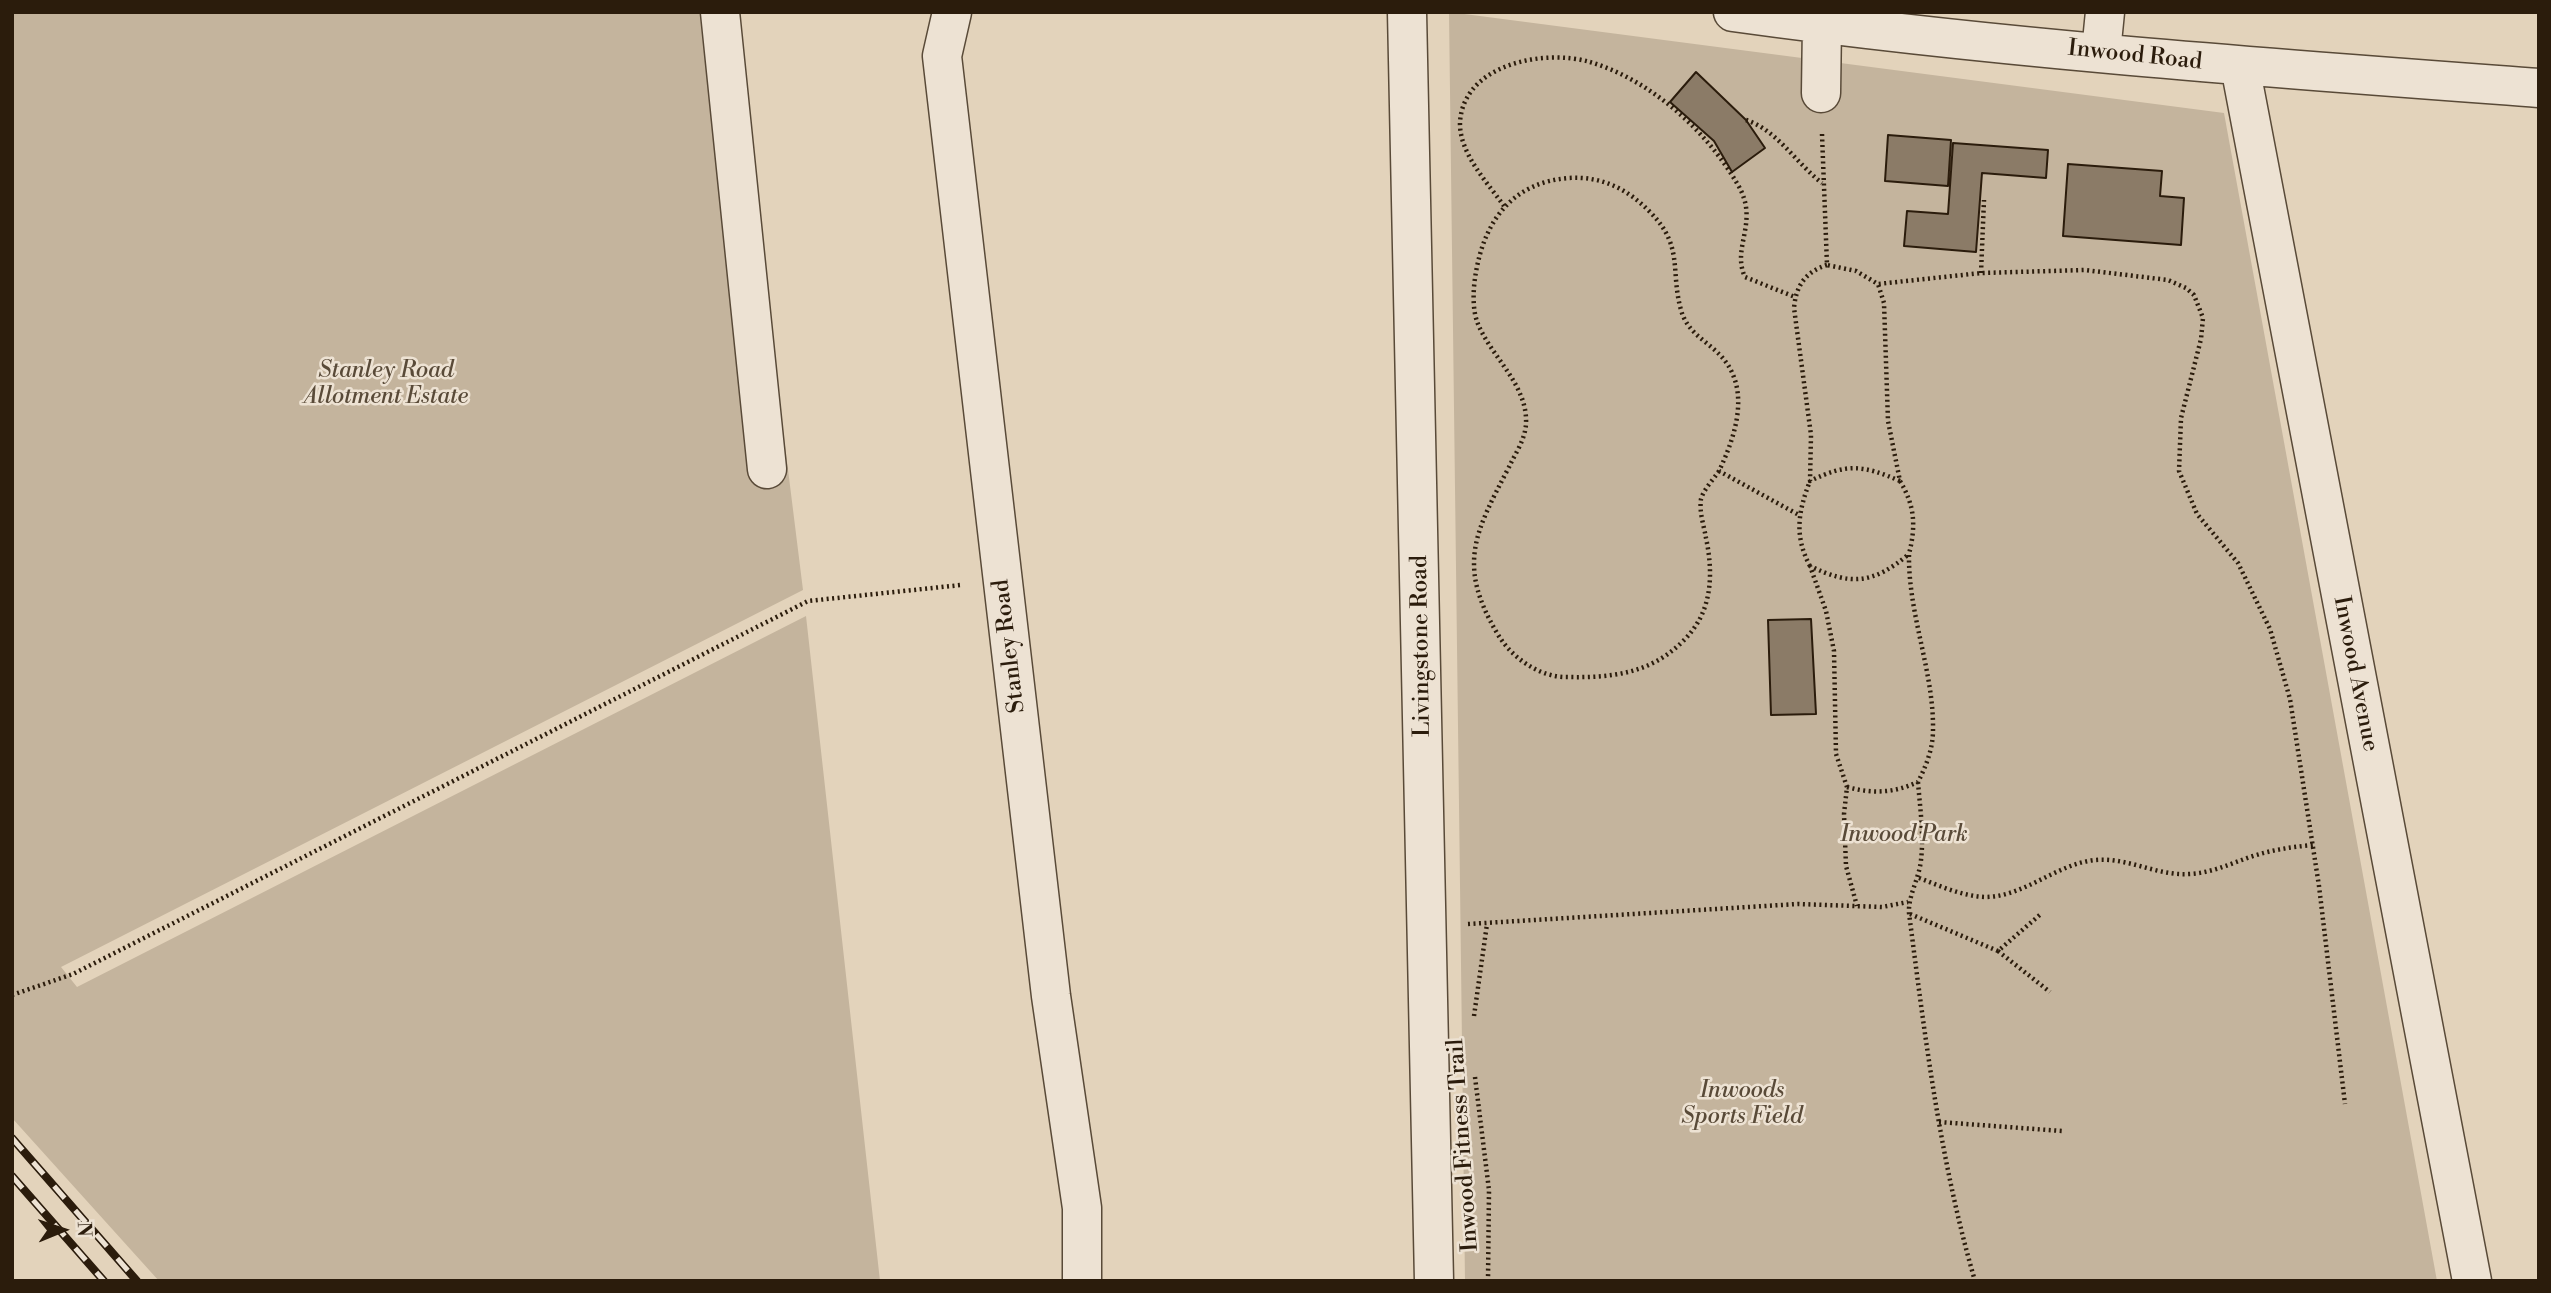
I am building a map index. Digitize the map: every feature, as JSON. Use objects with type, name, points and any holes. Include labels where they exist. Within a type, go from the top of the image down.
[{"type":"street","points":[[720,12],[767,469]]},
{"type":"street","name":"Stanley Road","points":[[952,12],[942,56],[1051,996],[1082,1208],[1082,1281]]},
{"type":"street","name":"Livingstone Road","points":[[1407,12],[1429,926],[1434,1281]]},
{"type":"street","name":"Inwood Road","points":[[1733,12],[1822,24],[2240,66],[2539,88]]},
{"type":"street","points":[[2101,52],[2105,12]]},
{"type":"street","points":[[1821,93],[1822,24]]},
{"type":"street","name":"Inwood Avenue","points":[[2240,66],[2472,1281]]},
{"type":"path","points":[[1504,206],[1464,146],[1460,122],[1472,92],[1488,77],[1507,65],[1531,58],[1555,57],[1589,62],[1622,75],[1684,116],[1715,149],[1740,187],[1746,203],[1748,221],[1740,267],[1745,277],[1795,297]]},
{"type":"path","points":[[1821,93],[1822,184],[1827,265]]},
{"type":"path","points":[[1746,120],[1763,126],[1801,167],[1822,184]]},
{"type":"path","points":[[1585,177],[1606,181],[1623,190],[1650,211],[1664,229],[1676,253],[1679,298],[1687,326],[1719,354],[1729,366],[1736,382],[1738,420],[1734,439],[1719,471],[1702,498],[1701,516],[1711,566],[1710,596],[1685,640],[1662,659],[1632,673],[1596,678],[1559,677],[1531,667],[1504,646],[1484,612],[1473,557],[1476,536],[1489,502],[1522,440],[1526,425],[1524,410],[1511,376],[1476,321],[1474,302],[1480,250],[1494,218],[1516,195],[1538,185],[1585,177]]},
{"type":"path","points":[[1981,273],[1984,201]]},
{"type":"path","points":[[1857,906],[1846,866],[1847,787],[1836,754],[1833,651],[1826,611],[1801,548],[1799,515],[1810,481],[1811,435],[1795,326],[1795,297],[1811,270],[1827,265],[1856,271],[1878,284],[1981,273],[2085,270],[2168,280],[2194,295],[2203,318],[2201,339],[2181,418],[2179,471],[2197,514],[2238,564],[2270,629],[2290,699],[2313,845],[2345,1104]]},
{"type":"path","points":[[1878,284],[1884,303],[1888,421],[1900,481],[1910,498],[1915,520],[1909,554],[1909,587],[1924,661],[1933,730],[1928,760],[1918,782],[1923,842],[1919,878],[1908,902],[1909,914],[1939,1122],[1975,1281]]},
{"type":"path","points":[[1810,481],[1833,470],[1856,467],[1871,468],[1900,481]]},
{"type":"path","points":[[1719,471],[1799,515]]},
{"type":"path","points":[[1810,566],[1833,578],[1860,580],[1886,573],[1909,554]]},
{"type":"path","points":[[12,995],[72,974],[808,601],[1002,581]]},
{"type":"path","points":[[1847,787],[1883,792],[1918,782]]},
{"type":"path","points":[[1919,878],[1964,894],[1987,897],[2010,893],[2073,865],[2096,860],[2126,862],[2153,872],[2191,874],[2210,872],[2282,848],[2313,845]]},
{"type":"path","points":[[1429,926],[1798,904],[1882,907],[1908,902]]},
{"type":"path","points":[[1998,951],[2042,913]]},
{"type":"path","points":[[1909,914],[1998,951],[2050,992]]},
{"type":"path","name":"Inwood Fitness Trail","points":[[1474,1018],[1487,923]]},
{"type":"path","name":"Inwood Fitness Trail","points":[[1474,1072],[1489,1190],[1488,1281]]},
{"type":"path","points":[[1939,1122],[2063,1132]]},
{"type":"green space","name":"Stanley Road Allotment Estate","points":[[12,12],[731,12],[803,590],[61,967],[77,987],[806,616],[880,1281],[159,1281],[12,1118]]},
{"type":"green space","name":"Inwood Park","points":[[1449,12],[2224,113],[2437,1281],[1465,1281]]},
{"type":"building","points":[[1696,72],[1746,120],[1765,148],[1732,172],[1714,141],[1670,102]]},
{"type":"building","points":[[1888,135],[1951,140],[1948,186],[1885,181]]},
{"type":"building","points":[[1953,143],[2048,150],[2046,178],[1982,173],[1976,252],[1904,246],[1907,211],[1948,214]]},
{"type":"building","points":[[2068,164],[2162,171],[2160,196],[2184,198],[2181,245],[2063,236]]},
{"type":"building","points":[[1811,619],[1816,714],[1771,715],[1768,620]]},
{"type":"railway","points":[[12,1138],[137,1281]]},
{"type":"railway","points":[[12,1176],[104,1281]]},
{"type":"park label","name":"Inwoods Sports Field","points":[[1742,1104]]}]
